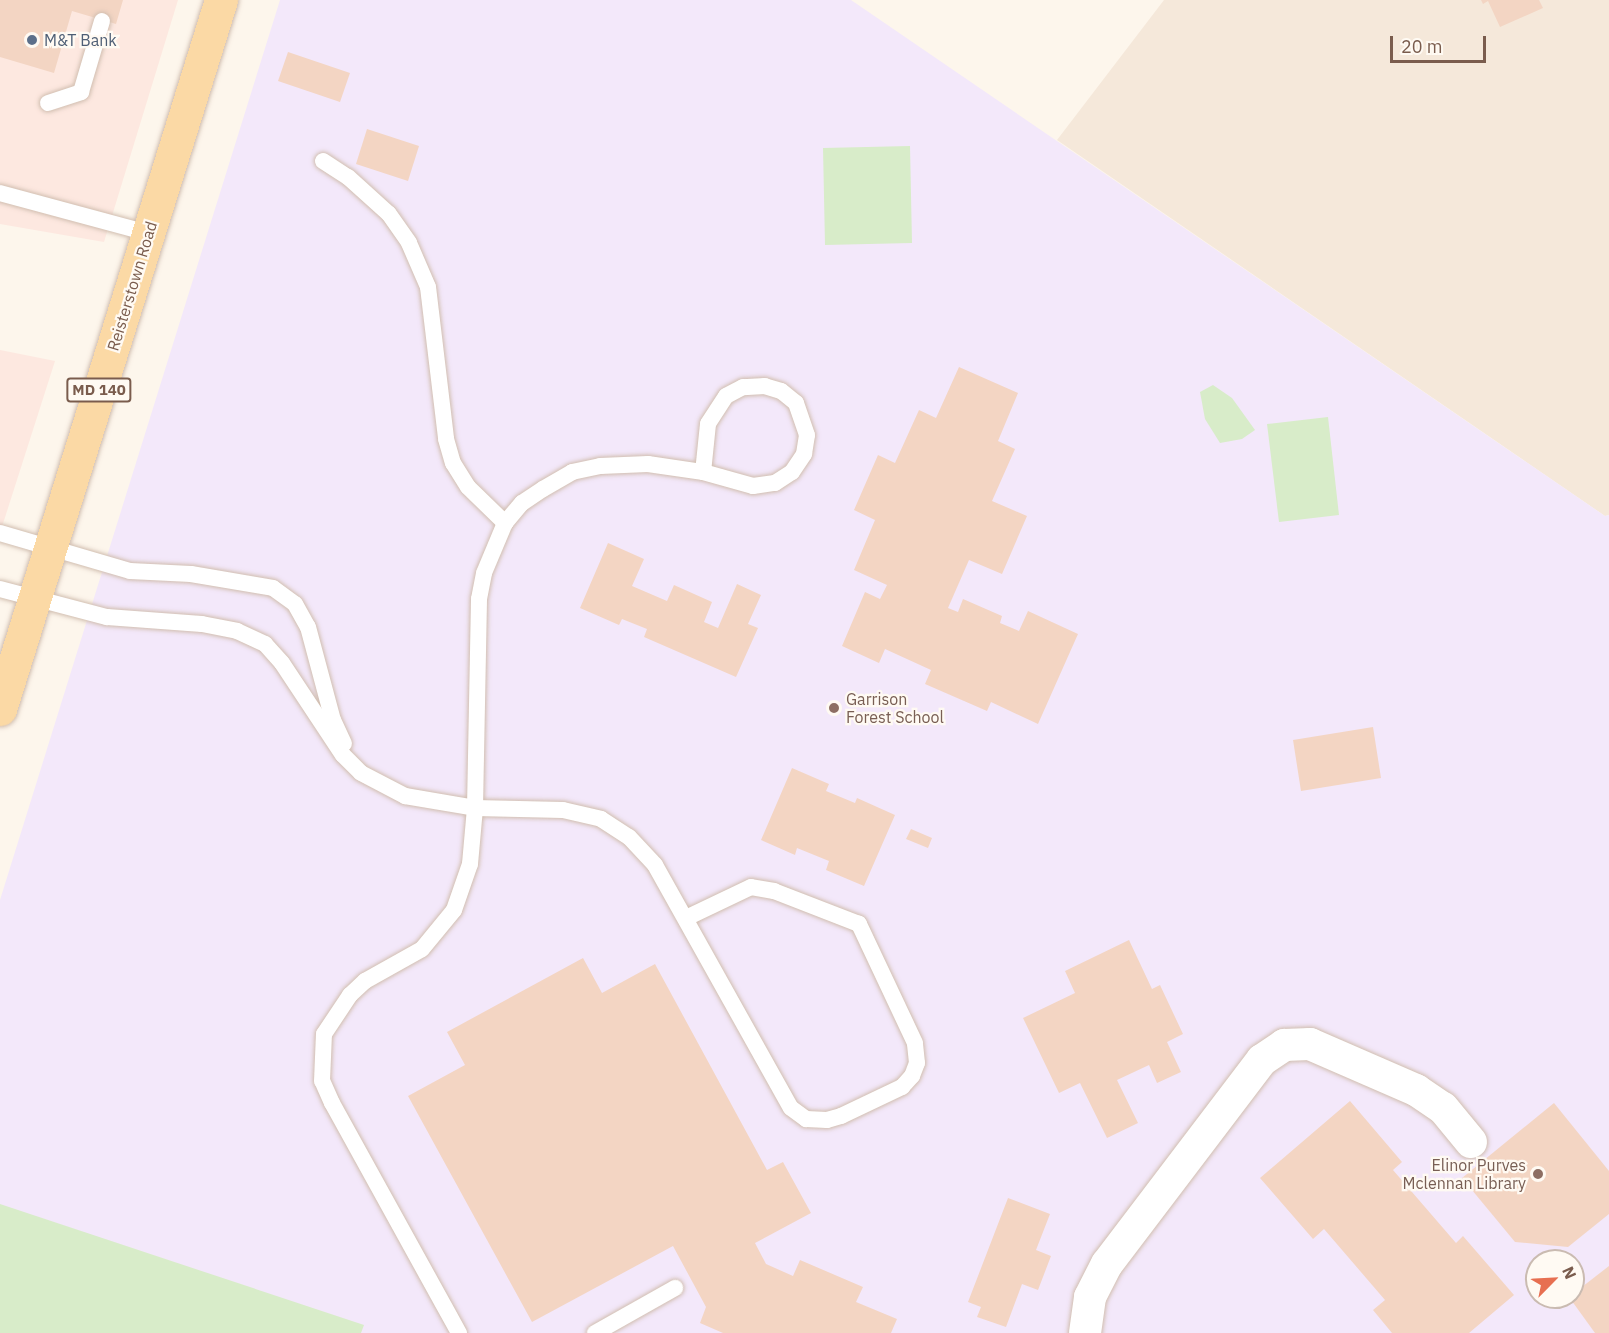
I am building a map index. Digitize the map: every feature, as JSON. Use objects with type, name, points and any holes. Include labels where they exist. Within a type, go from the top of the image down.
[{"type":"main road","name":"Reisterstown Road","points":[[0,709],[222,0]]},
{"type":"street","points":[[1085,1333],[1090,1297],[1107,1264],[1262,1060],[1284,1045],[1310,1044],[1416,1090],[1443,1108],[1471,1142]]},
{"type":"lane","points":[[48,103],[81,92],[102,21]]},
{"type":"lane","points":[[323,161],[348,177],[389,214],[409,243],[428,287],[446,439],[453,463],[468,487],[505,523]]},
{"type":"lane","points":[[0,193],[148,233]]},
{"type":"lane","points":[[459,1333],[322,1082],[321,1058],[324,1034],[350,995],[365,981],[422,949],[454,910],[470,864],[475,808],[479,599],[484,573],[505,523],[522,503],[572,472],[648,464],[703,472],[753,486],[775,483],[792,472],[804,454],[807,435],[796,403],[781,391],[765,386],[743,387],[726,396],[708,424],[703,472]]},
{"type":"lane","points":[[0,532],[130,571],[249,581],[273,588],[288,599],[308,627],[333,720],[361,773]]},
{"type":"lane","points":[[0,589],[34,600],[107,617],[202,624],[237,631],[265,644],[282,663],[343,754],[361,773],[405,796],[475,808],[563,810],[601,819],[629,837],[655,865],[791,1108],[806,1119],[827,1120],[842,1116],[902,1088],[912,1076],[916,1063],[915,1044],[859,924],[774,891],[751,887],[686,918]]},
{"type":"lane","points":[[595,1333],[675,1288]]},
{"type":"shaded area","points":[[0,0],[178,0],[104,242],[0,224]]},
{"type":"shaded area","name":"Garrison Forest School","points":[[280,0],[851,0],[1605,516],[1609,515],[1609,1333],[0,1333],[0,900]]},
{"type":"shaded area","points":[[1164,0],[1609,0],[1609,515],[1605,516],[1057,140]]},
{"type":"shaded area","points":[[0,350],[55,361],[0,533]]},
{"type":"green space","points":[[910,146],[912,243],[825,245],[823,148]]},
{"type":"green space","points":[[1213,385],[1232,398],[1255,430],[1242,439],[1220,443],[1205,419],[1200,392]]},
{"type":"green space","points":[[1328,417],[1339,515],[1279,522],[1267,424]]},
{"type":"green space","points":[[0,1204],[364,1325],[361,1333],[0,1333]]},
{"type":"building","name":"M&T Bank","points":[[0,0],[123,0],[116,24],[72,11],[54,73],[0,57]]},
{"type":"building","points":[[1481,0],[1539,0],[1543,8],[1500,27],[1488,1],[1483,4]]},
{"type":"building","points":[[288,52],[350,73],[340,102],[278,81]]},
{"type":"building","points":[[367,129],[419,146],[408,181],[356,164]]},
{"type":"building","points":[[959,367],[1018,393],[998,441],[1015,449],[992,501],[1027,516],[1002,574],[969,560],[948,608],[958,612],[963,599],[1002,616],[1000,623],[1019,631],[1028,611],[1078,634],[1038,724],[991,702],[987,711],[925,684],[931,670],[885,649],[879,663],[842,646],[865,592],[880,599],[887,585],[854,570],[875,520],[854,510],[878,455],[895,463],[919,410],[936,418]]},
{"type":"building","points":[[608,543],[644,559],[632,586],[667,601],[674,585],[712,602],[704,622],[718,628],[737,584],[761,595],[748,624],[758,628],[736,677],[644,637],[647,629],[622,619],[619,625],[580,608]]},
{"type":"building","points":[[1373,727],[1381,778],[1301,791],[1293,740]]},
{"type":"building","points":[[792,768],[829,784],[826,791],[855,803],[857,798],[895,815],[864,886],[826,870],[829,861],[797,848],[795,855],[761,840]]},
{"type":"building","points":[[911,829],[932,838],[928,848],[906,839]]},
{"type":"building","points":[[1129,940],[1152,989],[1160,985],[1183,1034],[1167,1042],[1181,1072],[1157,1083],[1149,1065],[1117,1080],[1138,1123],[1107,1138],[1080,1083],[1059,1093],[1023,1018],[1075,993],[1065,971]]},
{"type":"building","points":[[583,958],[602,993],[655,964],[767,1170],[783,1162],[811,1213],[755,1243],[766,1264],[793,1276],[800,1260],[863,1287],[856,1302],[897,1319],[891,1333],[723,1333],[700,1323],[706,1307],[673,1246],[532,1322],[408,1096],[465,1065],[447,1032]]},
{"type":"building","points":[[1350,1101],[1402,1162],[1393,1170],[1456,1243],[1463,1236],[1514,1295],[1469,1333],[1392,1333],[1373,1310],[1385,1300],[1324,1229],[1313,1239],[1260,1178]]},
{"type":"building","name":"Elinor Purves Mclennan Library","points":[[1554,1103],[1609,1171],[1609,1214],[1568,1247],[1515,1242],[1462,1178]]},
{"type":"building","points":[[1008,1198],[1050,1214],[1036,1250],[1051,1256],[1038,1290],[1022,1284],[1006,1327],[977,1317],[981,1307],[968,1302]]},
{"type":"building","points":[[1609,1266],[1609,1333],[1595,1333],[1578,1309],[1585,1309],[1585,1285]]},
{"type":"place","name":"M&T Bank","points":[[32,40]]},
{"type":"place","name":"Garrison Forest School","points":[[834,708]]},
{"type":"place","name":"Elinor Purves Mclennan Library","points":[[1538,1174]]}]
